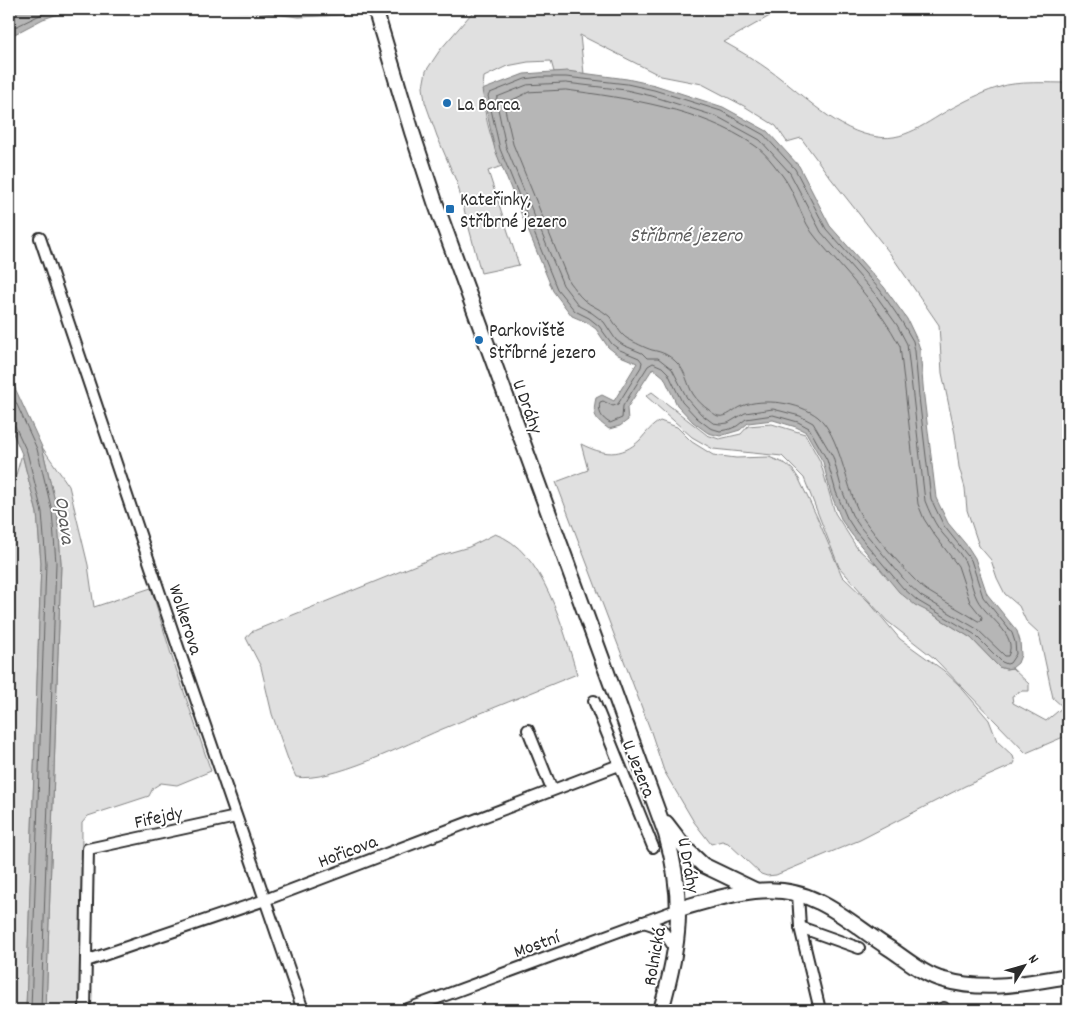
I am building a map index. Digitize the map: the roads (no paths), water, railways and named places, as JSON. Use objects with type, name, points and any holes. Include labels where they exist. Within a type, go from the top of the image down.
[{"type":"street","name":"U Dráhy","points":[[375,9],[435,202],[658,812],[674,868],[679,908],[755,890],[783,891],[817,900],[873,938],[942,980],[968,986],[1008,986],[1068,976]]},
{"type":"street","name":"Wolkerova","points":[[40,238],[303,1010]]},
{"type":"street","name":"U Jezera","points":[[594,700],[653,847]]},
{"type":"street","points":[[528,730],[552,790]]},
{"type":"street","name":"Hořicova","points":[[86,961],[265,900],[619,764]]},
{"type":"street","name":"U Dráhy","points":[[658,812],[686,849],[703,865],[755,890]]},
{"type":"street","name":"Fifejdy","points":[[86,961],[88,849],[236,817]]},
{"type":"street","points":[[798,894],[800,927],[820,1010]]},
{"type":"street","name":"Mostní","points":[[405,1010],[679,908]]},
{"type":"street","name":"Rolnická","points":[[661,1010],[675,949],[679,908]]},
{"type":"street","points":[[642,922],[661,929],[675,949]]},
{"type":"street","points":[[800,927],[859,948]]},
{"type":"street","points":[[85,1010],[86,961]]},
{"type":"water","points":[[16,9],[74,9],[43,19],[9,37],[9,13]]},
{"type":"water","points":[[138,9],[366,9],[343,15],[299,17],[247,11]]},
{"type":"water","name":"Stříbrné jezero","points":[[567,71],[627,79],[655,85],[723,107],[767,131],[799,166],[830,226],[884,287],[907,319],[917,340],[920,349],[936,498],[948,523],[975,558],[987,594],[1017,631],[1021,655],[1018,663],[1012,668],[999,667],[971,638],[915,605],[899,592],[842,521],[831,494],[823,462],[806,432],[773,420],[748,423],[740,430],[720,436],[708,433],[693,422],[677,405],[664,377],[653,368],[627,408],[628,420],[620,426],[609,429],[600,422],[594,409],[596,398],[602,395],[614,401],[637,363],[618,355],[608,347],[596,329],[572,316],[553,291],[495,150],[482,90],[524,74]]},
{"type":"water","points":[[9,375],[42,447],[57,510],[61,563],[46,1010],[26,1010],[41,563],[37,513],[22,454],[9,424]]},
{"type":"place","name":"La Barca","points":[[447,103]]},
{"type":"place","name":"Kateřinky, Stříbrné jezero","points":[[450,209]]},
{"type":"place","name":"Parkoviště Stříbrné jezero","points":[[479,340]]},
{"type":"water label","name":"Opava","points":[[66,520]]}]
